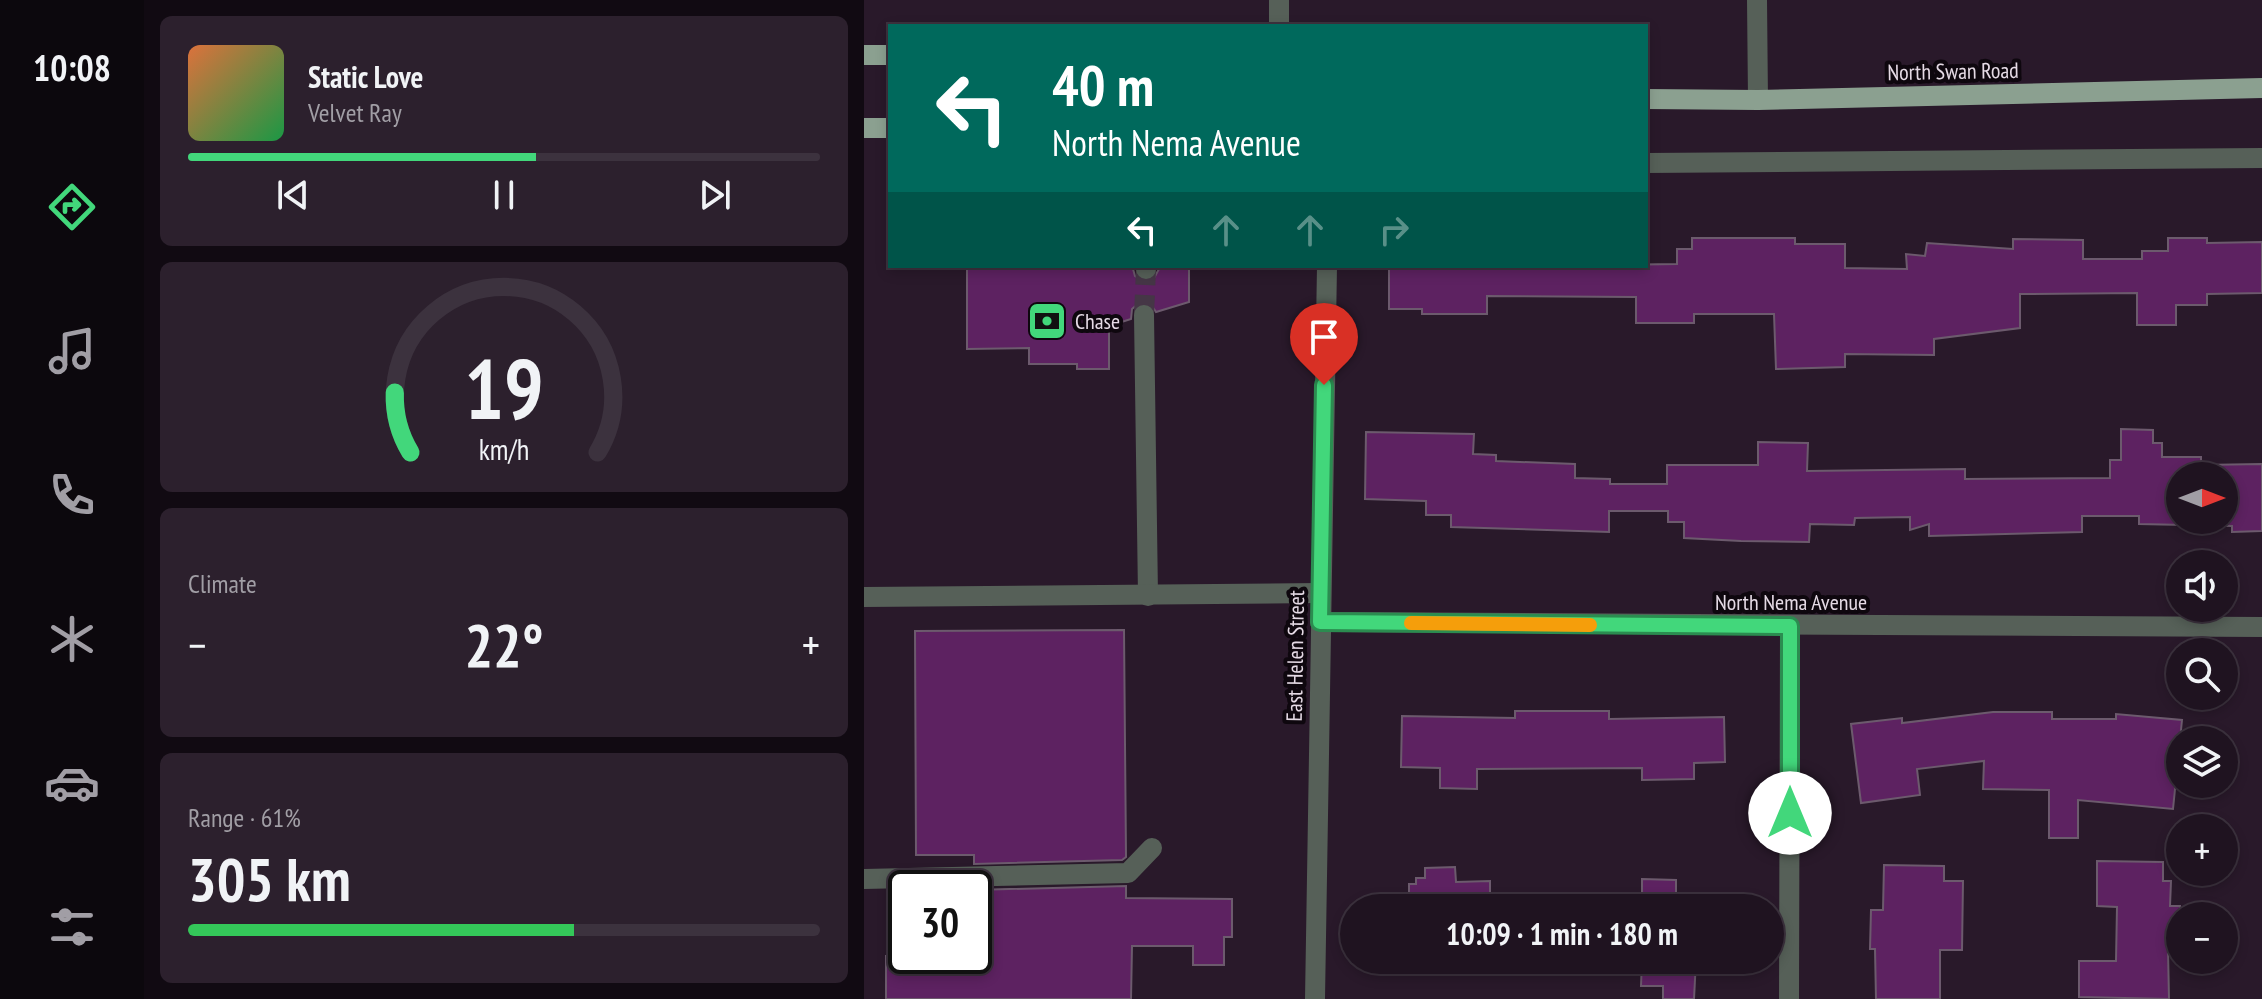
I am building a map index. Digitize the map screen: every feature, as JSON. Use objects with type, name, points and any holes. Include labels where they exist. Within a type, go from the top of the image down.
[{"type":"main road","points":[[864,55],[888,55]]},
{"type":"main road","name":"North Swan Road","points":[[1648,99],[1758,100],[2262,88]]},
{"type":"main road","points":[[864,128],[888,128]]},
{"type":"street","points":[[1279,0],[1279,24]]},
{"type":"street","points":[[1757,0],[1758,100]]},
{"type":"street","points":[[1648,163],[2262,158]]},
{"type":"street","name":"East Helen Street","points":[[1315,999],[1327,268]]},
{"type":"street","points":[[1144,315],[1148,596]]},
{"type":"street","points":[[864,597],[1320,593]]},
{"type":"street","name":"North Nema Avenue","points":[[1320,622],[2262,627]]},
{"type":"street","points":[[1789,999],[1790,626]]},
{"type":"street","points":[[864,879],[1128,873],[1152,848]]},
{"type":"building","points":[[1692,238],[1795,238],[1795,244],[1845,244],[1845,268],[1907,269],[1906,254],[1925,256],[1927,243],[2013,249],[2013,239],[2083,240],[2083,259],[2142,259],[2142,251],[2168,251],[2168,238],[2207,238],[2207,243],[2262,242],[2262,293],[2207,294],[2207,305],[2176,305],[2176,325],[2137,325],[2137,293],[2020,294],[2020,328],[1934,339],[1934,355],[1845,354],[1845,367],[1776,369],[1774,314],[1694,314],[1694,323],[1636,323],[1636,297],[1487,296],[1487,314],[1422,314],[1422,309],[1389,309],[1389,268],[1648,268],[1648,264],[1677,264],[1677,249],[1692,249]]},
{"type":"building","name":"Chase","points":[[967,268],[1133,269],[1135,276],[1145,282],[1153,280],[1159,269],[1189,269],[1189,302],[1156,312],[1150,303],[1138,304],[1132,309],[1131,319],[1109,326],[1109,369],[1077,369],[1077,364],[1029,364],[1029,348],[967,349]]},
{"type":"building","points":[[2121,429],[2153,430],[2153,443],[2162,443],[2162,457],[2201,457],[2201,462],[2166,462],[2166,525],[2139,524],[2139,516],[2082,516],[2082,532],[1929,536],[1929,524],[1910,530],[1910,517],[1855,518],[1854,525],[1810,524],[1809,542],[1741,541],[1684,538],[1684,522],[1668,522],[1668,511],[1609,511],[1609,532],[1451,527],[1451,515],[1426,515],[1426,501],[1365,499],[1366,432],[1474,434],[1473,454],[1496,455],[1496,461],[1575,464],[1575,478],[1610,479],[1610,484],[1667,484],[1667,465],[1758,465],[1758,442],[1808,443],[1807,471],[1965,469],[1965,479],[2110,478],[2110,460],[2121,460]]},
{"type":"building","points":[[2238,464],[2262,464],[2262,531],[2238,532]]},
{"type":"building","points":[[1124,630],[1126,857],[1122,860],[974,864],[974,855],[916,855],[915,631]]},
{"type":"building","points":[[1515,711],[1609,711],[1609,719],[1724,717],[1725,762],[1694,763],[1694,779],[1642,780],[1642,768],[1477,769],[1477,789],[1440,788],[1440,768],[1401,767],[1402,716],[1515,718]]},
{"type":"building","points":[[1993,712],[2052,712],[2052,719],[2116,719],[2116,714],[2182,720],[2181,726],[2166,726],[2166,798],[2174,798],[2173,809],[2078,800],[2078,838],[2049,838],[2049,790],[1983,789],[1984,761],[1917,769],[1920,795],[1861,803],[1851,724],[1902,718],[1902,723]]},
{"type":"building","points":[[2097,861],[2163,862],[2163,881],[2166,881],[2166,886],[2171,886],[2170,902],[2166,902],[2169,999],[2079,997],[2079,961],[2116,961],[2117,907],[2097,906]]},
{"type":"building","points":[[1884,865],[1944,866],[1944,881],[1963,881],[1962,950],[1940,950],[1940,999],[1876,999],[1875,949],[1870,949],[1871,910],[1883,910]]},
{"type":"building","points":[[1455,867],[1456,882],[1490,881],[1490,894],[1409,894],[1409,884],[1416,884],[1416,878],[1425,878],[1425,868]]},
{"type":"building","points":[[1642,879],[1676,880],[1676,894],[1642,894]]},
{"type":"building","points":[[1126,886],[1126,898],[1232,899],[1232,937],[1224,937],[1224,965],[1193,965],[1193,946],[1132,946],[1131,999],[886,999],[886,956],[888,974],[992,974],[992,890]]},
{"type":"building","points":[[1641,974],[1695,974],[1694,999],[1663,999],[1663,986],[1641,986]]},
{"type":"tunnel","points":[[1144,315],[1146,269]]},
{"type":"slow traffic","points":[[1411,623],[1590,625]]},
{"type":"place","name":"Chase","points":[[1047,321]]},
{"type":"route","points":[[1324,385],[1320,622],[1790,626],[1790,813]]}]
